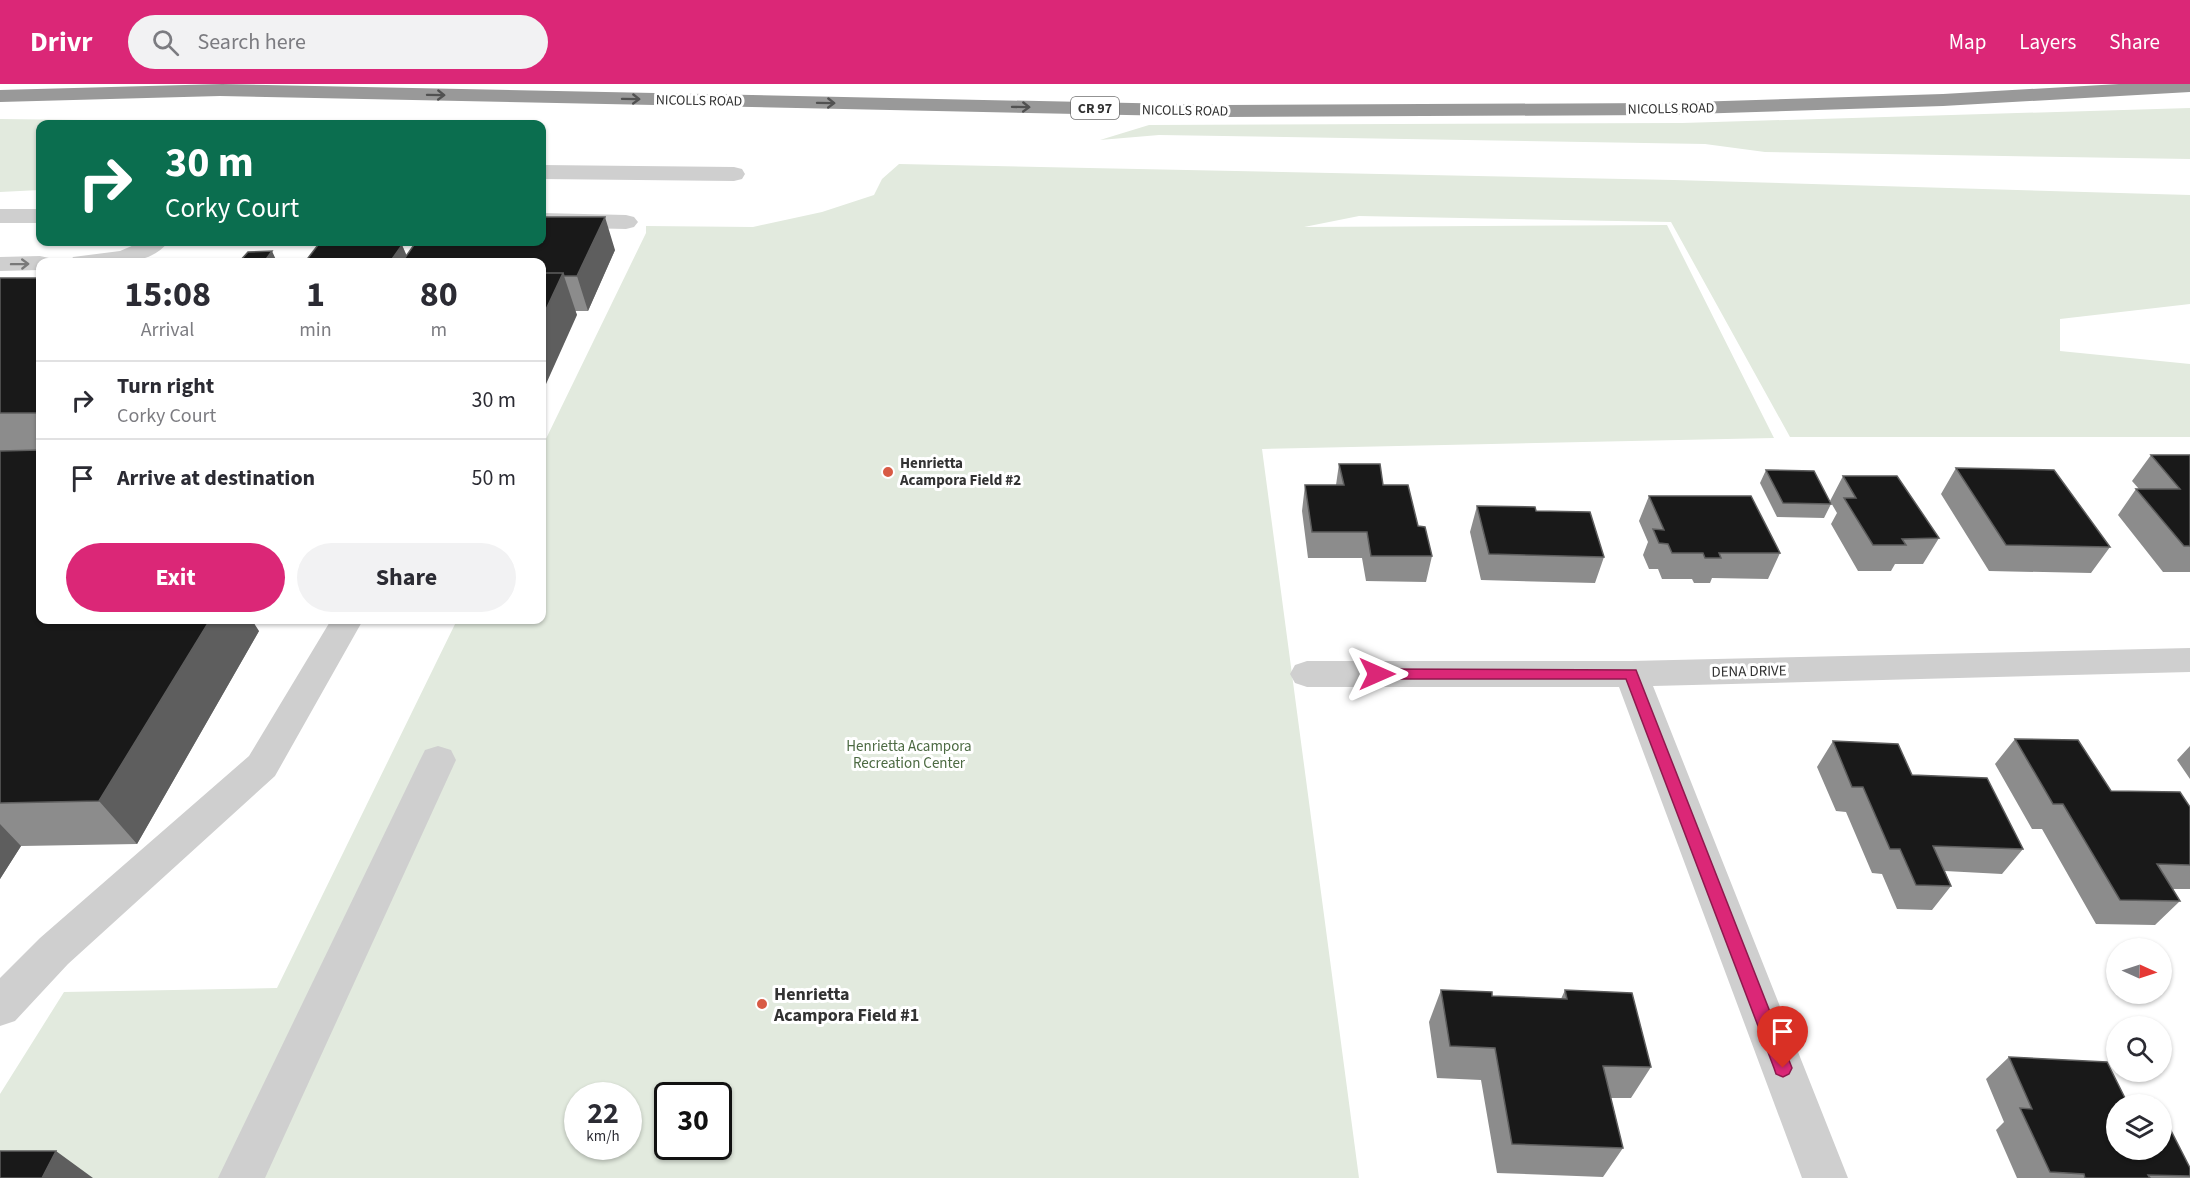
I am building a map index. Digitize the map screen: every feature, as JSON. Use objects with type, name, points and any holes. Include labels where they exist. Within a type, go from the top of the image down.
[{"type":"highway","name":"NICOLLS ROAD","points":[[0,96],[220,90],[1236,111],[1660,109],[1943,100],[2190,87]]},
{"type":"street","points":[[546,172],[734,174]]},
{"type":"street","points":[[0,216],[36,216]]},
{"type":"street","points":[[546,220],[626,222]]},
{"type":"street","points":[[122,258],[143,252],[151,246]]},
{"type":"street","points":[[368,258],[382,246]]},
{"type":"street","points":[[0,264],[36,263]]},
{"type":"street","points":[[0,1007],[54,951],[262,766],[345,624]]},
{"type":"street","name":"DENA DRIVE","points":[[1307,674],[1631,674],[2190,660]]},
{"type":"street","points":[[1631,674],[1825,1178]]},
{"type":"street","points":[[241,1178],[438,760]]},
{"type":"green space","points":[[2190,108],[2190,159],[1765,152],[1705,144],[1159,135],[1100,140],[1149,125],[1682,123]]},
{"type":"green space","points":[[0,119],[84,120],[36,120],[36,190],[0,192]]},
{"type":"green space","name":"Henrietta Acampora Recreation Center","points":[[899,164],[1674,180],[2190,195],[2190,304],[2060,319],[2060,351],[2190,364],[2190,437],[1790,437],[1671,222],[1359,216],[1304,227],[1667,225],[1774,438],[1262,449],[1359,1178],[0,1178],[0,1094],[64,992],[277,988],[455,624],[546,624],[546,439],[646,233],[646,226],[753,227],[822,212],[874,195],[882,179]]},
{"type":"building","points":[[546,217],[605,217],[577,276],[546,273],[546,258],[405,258],[413,246],[546,246]]},
{"type":"building","points":[[317,246],[401,246],[393,258],[308,258]]},
{"type":"building","points":[[272,251],[267,258],[243,258],[248,252]]},
{"type":"building","points":[[546,273],[563,273],[546,309]]},
{"type":"building","points":[[0,278],[36,278],[36,413],[0,413]]},
{"type":"building","points":[[36,450],[36,624],[208,624],[99,801],[0,803],[0,451]]},
{"type":"building","points":[[2151,455],[2190,455],[2190,546],[2184,546],[2136,489],[2180,489]]},
{"type":"building","points":[[1339,464],[1380,464],[1383,485],[1408,485],[1418,526],[1425,527],[1432,556],[1371,556],[1367,532],[1312,532],[1305,485],[1344,485]]},
{"type":"building","points":[[1956,468],[2054,470],[2110,547],[2006,545]]},
{"type":"building","points":[[1766,470],[1814,471],[1831,504],[1783,503]]},
{"type":"building","points":[[1843,476],[1897,476],[1939,538],[1902,539],[1906,545],[1873,545],[1844,498],[1856,498]]},
{"type":"building","points":[[1649,496],[1751,496],[1780,553],[1719,553],[1721,558],[1705,558],[1703,553],[1672,553],[1668,544],[1659,543],[1653,529],[1664,530]]},
{"type":"building","points":[[1477,506],[1535,507],[1536,511],[1590,512],[1604,557],[1489,554]]},
{"type":"building","points":[[2015,739],[2078,740],[2111,791],[2180,792],[2190,807],[2190,865],[2157,864],[2180,901],[2120,900],[2063,804],[2053,804]]},
{"type":"building","points":[[1833,741],[1898,744],[1912,775],[1987,778],[2023,849],[1933,846],[1951,886],[1916,885],[1900,849],[1890,849],[1863,787],[1852,787]]},
{"type":"building","points":[[1441,990],[1492,992],[1492,996],[1567,999],[1565,990],[1632,993],[1651,1067],[1603,1066],[1623,1148],[1512,1144],[1495,1048],[1450,1046]]},
{"type":"building","points":[[2009,1057],[2106,1062],[2106,1082],[2117,1082],[2123,1094],[2106,1094],[2106,1160],[2172,1160],[2172,1133],[2190,1168],[2190,1176],[2085,1178],[2084,1174],[2050,1172],[2020,1108],[2032,1109]]},
{"type":"building","points":[[0,1151],[56,1151],[42,1178],[0,1178]]},
{"type":"place","name":"Henrietta Acampora Field #2","points":[[888,472]]},
{"type":"place","name":"Henrietta Acampora Field #1","points":[[762,1004]]},
{"type":"route","points":[[1377,674],[1631,674],[1783,1068]]}]
